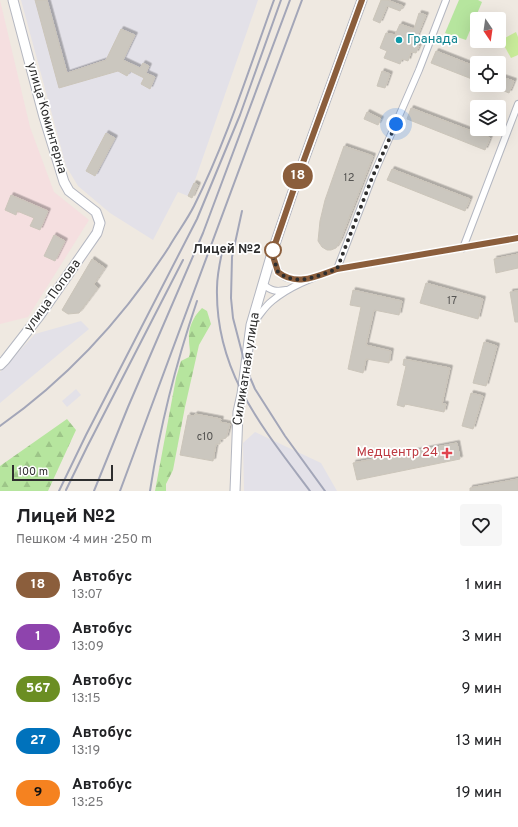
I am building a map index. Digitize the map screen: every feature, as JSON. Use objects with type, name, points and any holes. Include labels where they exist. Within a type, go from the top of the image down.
[{"type":"street","name":"улица Коминтерна","points":[[13,0],[44,117],[64,182],[69,190],[96,212],[100,223]]},
{"type":"street","name":"Силикатная улица","points":[[235,491],[238,412],[242,394],[251,325],[272,253],[301,168],[362,0]]},
{"type":"street","points":[[337,269],[372,178],[446,0]]},
{"type":"street","points":[[463,248],[518,104]]},
{"type":"street","name":"улица Попова","points":[[0,365],[45,308],[97,233],[100,223]]},
{"type":"street","points":[[251,325],[271,301],[313,277],[337,269],[518,238]]},
{"type":"street","points":[[272,253],[278,272],[283,276],[290,280],[313,277]]},
{"type":"street","points":[[263,284],[269,290],[273,291],[288,290]]},
{"type":"shaded area","points":[[0,0],[30,127],[54,192],[89,220],[28,317],[0,324]]},
{"type":"shaded area","points":[[21,0],[258,0],[194,183],[188,196],[178,192],[153,240],[110,213],[78,186],[66,166]]},
{"type":"shaded area","points":[[81,321],[89,329],[0,403],[0,372],[35,334]]},
{"type":"shaded area","points":[[76,389],[81,395],[67,407],[62,401]]},
{"type":"shaded area","points":[[255,432],[321,463],[337,491],[244,491],[243,443]]},
{"type":"green space","points":[[459,0],[478,0],[482,2],[478,12],[470,12],[470,30],[466,40],[445,33]]},
{"type":"green space","points":[[516,32],[518,37],[518,55],[511,58],[505,48],[506,37]]},
{"type":"green space","points":[[202,308],[207,311],[211,324],[199,345],[173,470],[166,484],[166,491],[155,491],[176,378],[181,361],[189,357],[190,327],[196,315]]},
{"type":"green space","points":[[67,419],[76,430],[48,491],[0,491],[0,466]]},
{"type":"building","points":[[35,0],[47,0],[67,73],[106,60],[121,29],[135,35],[123,60],[140,68],[143,63],[149,66],[146,73],[155,77],[150,89],[141,84],[144,78],[130,71],[127,76],[118,71],[59,88]]},
{"type":"building","points":[[381,0],[387,0],[403,6],[400,11],[387,6],[380,23],[373,20]]},
{"type":"building","name":"Гранада","points":[[419,13],[426,15],[414,44],[419,46],[416,53],[411,52],[408,61],[402,59],[400,64],[384,58],[387,51],[380,48],[386,33],[395,35],[400,24],[414,29]]},
{"type":"building","points":[[436,51],[470,64],[470,78],[431,63]]},
{"type":"building","points":[[382,71],[390,74],[385,88],[377,86]]},
{"type":"building","points":[[506,78],[514,81],[509,93],[506,92]]},
{"type":"building","points":[[411,108],[470,130],[470,136],[485,136],[490,138],[485,150],[407,119]]},
{"type":"building","points":[[367,112],[381,119],[378,125],[364,119]]},
{"type":"building","points":[[106,133],[115,138],[95,176],[86,171]]},
{"type":"building","points":[[344,146],[373,156],[340,241],[336,248],[327,250],[322,247],[318,241],[320,221],[325,200]]},
{"type":"building","points":[[392,169],[470,199],[465,211],[387,180]]},
{"type":"building","points":[[194,183],[198,185],[192,198],[188,196]]},
{"type":"building","points":[[11,195],[48,211],[40,230],[30,226],[34,218],[17,211],[16,215],[5,210]]},
{"type":"building","points":[[54,235],[65,241],[55,261],[44,256]]},
{"type":"building","points":[[518,254],[518,268],[496,273],[494,259]]},
{"type":"building","points":[[92,259],[105,268],[94,284],[98,288],[79,313],[68,314],[62,310]]},
{"type":"building","points":[[426,283],[483,299],[478,319],[420,303]]},
{"type":"building","points":[[353,290],[402,301],[399,315],[374,310],[366,345],[391,351],[389,363],[366,359],[363,373],[348,369],[361,307],[350,305]]},
{"type":"building","points":[[518,291],[518,322],[515,322],[510,292]]},
{"type":"building","points":[[484,342],[497,346],[486,386],[473,383]]},
{"type":"building","points":[[404,359],[450,368],[442,404],[446,404],[444,412],[405,404],[404,407],[397,405],[406,366],[403,365]]},
{"type":"building","points":[[471,393],[483,396],[473,429],[462,426]]},
{"type":"building","points":[[195,414],[221,419],[220,422],[230,424],[226,438],[220,440],[220,444],[216,444],[213,461],[180,455],[188,415],[194,416]]},
{"type":"building","points":[[457,443],[460,459],[357,480],[353,463]]},
{"type":"building","points":[[518,479],[518,491],[470,491],[470,488]]},
{"type":"railway","points":[[0,426],[49,388],[93,345],[133,298],[169,247],[194,206],[217,156],[274,0]]},
{"type":"railway","points":[[59,491],[86,435],[197,219],[240,115],[281,0]]},
{"type":"railway","points":[[94,491],[128,407],[203,233],[290,0]]},
{"type":"railway","points":[[120,491],[302,0]]},
{"type":"railway","points":[[242,211],[232,257],[231,298],[233,318],[246,368],[255,389],[285,436],[325,491]]},
{"type":"railway","points":[[223,248],[217,283],[218,318],[224,346],[233,372],[259,421],[310,491]]},
{"type":"railway","points":[[66,490],[183,260]]},
{"type":"railway","points":[[150,491],[169,395],[197,301]]},
{"type":"bus line","name":"18","points":[[362,0],[272,253],[278,272],[290,280],[298,280],[337,269],[518,238]]},
{"type":"place","name":"Гранада","points":[[399,40]]},
{"type":"place","name":"Лицей №2","points":[[273,250]]},
{"type":"place","name":"Медцентр 24","points":[[447,453]]},
{"type":"route","points":[[273,250],[274,247],[272,253],[278,272],[290,280],[313,277],[337,269],[372,178],[396,124]]}]
